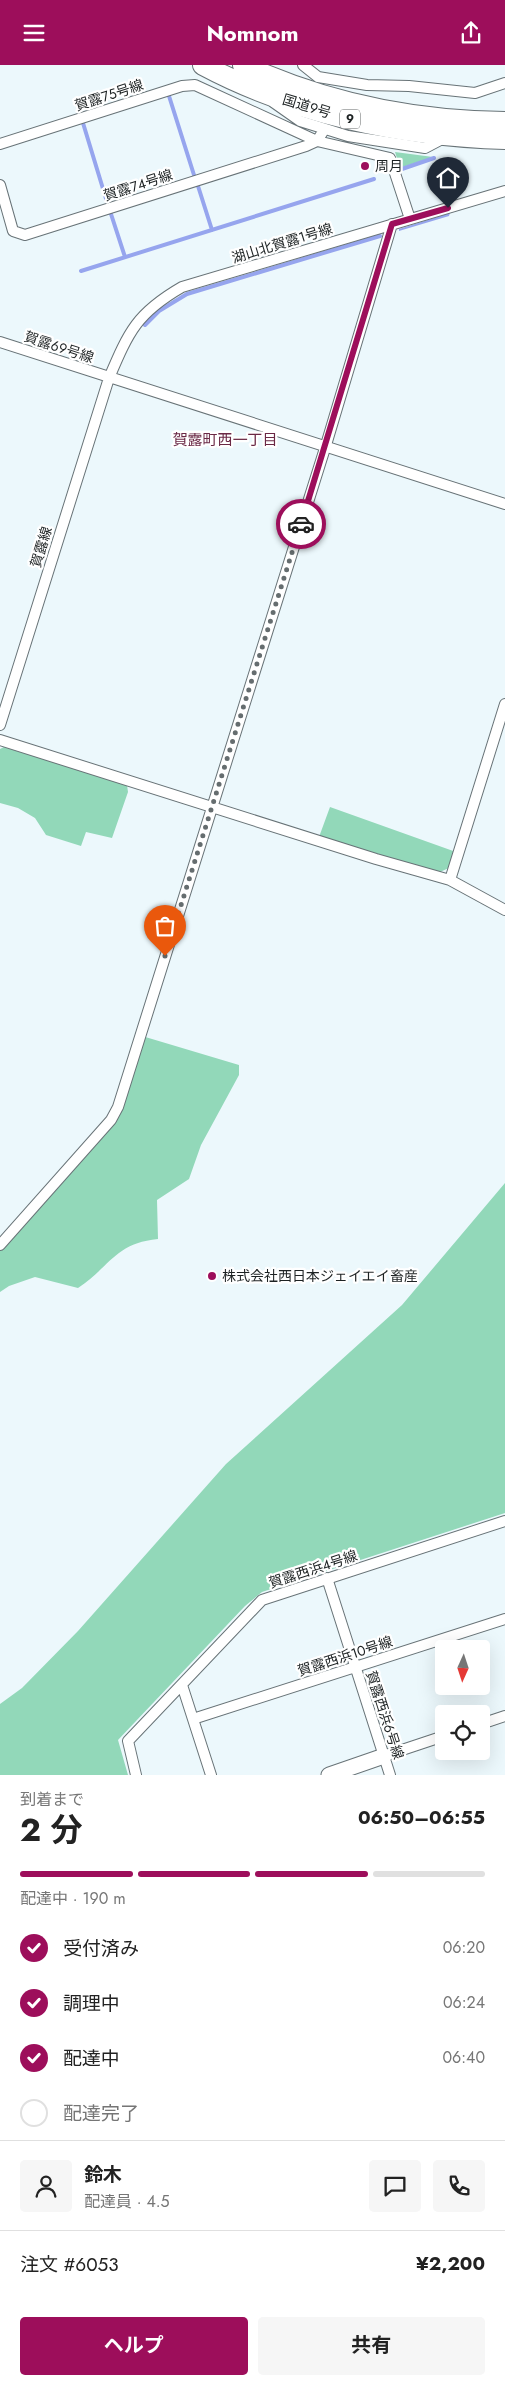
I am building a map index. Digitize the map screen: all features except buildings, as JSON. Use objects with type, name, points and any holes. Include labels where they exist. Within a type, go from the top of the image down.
[{"type":"highway","name":"国道9号","points":[[203,65],[259,90],[318,111],[358,121],[449,136],[505,139]]},
{"type":"highway","name":"国道9号","points":[[243,65],[312,92],[372,107],[441,119],[505,122]]},
{"type":"street","points":[[302,65],[318,77],[367,85],[409,86],[475,93],[505,83]]},
{"type":"street","name":"賀露75号線","points":[[0,144],[182,85],[195,85],[317,141],[390,158],[410,219]]},
{"type":"street","points":[[259,90],[300,121],[324,130],[377,141],[425,148],[449,136]]},
{"type":"street","points":[[317,141],[324,130]]},
{"type":"street","name":"賀露74号線","points":[[0,185],[13,231],[25,235],[317,141]]},
{"type":"street","points":[[372,154],[377,141]]},
{"type":"street","name":"湖山北賀露1号線","points":[[109,378],[127,335],[140,317],[161,299],[182,287],[505,191]]},
{"type":"street","points":[[0,1245],[111,1120],[118,1107],[326,445],[392,224]]},
{"type":"street","name":"賀露69号線","points":[[0,342],[326,445],[505,504]]},
{"type":"street","name":"賀露線","points":[[0,725],[109,378]]},
{"type":"street","points":[[450,880],[505,705]]},
{"type":"street","points":[[0,740],[212,805],[376,859],[450,880],[505,910]]},
{"type":"street","name":"賀露西浜4号線","points":[[136,1775],[128,1741],[262,1600],[505,1521]]},
{"type":"street","name":"賀露西浜6号線","points":[[327,1578],[390,1775]]},
{"type":"street","name":"賀露西浜10号線","points":[[193,1719],[505,1619]]},
{"type":"street","points":[[182,1685],[211,1775]]},
{"type":"street","points":[[490,1721],[505,1716]]},
{"type":"street","points":[[329,1775],[435,1740]]},
{"type":"green space","points":[[395,152],[433,157],[400,168]]},
{"type":"green space","points":[[4,747],[127,785],[128,792],[112,838],[86,832],[81,846],[46,835],[35,818],[18,808],[0,803],[0,749]]},
{"type":"green space","points":[[330,807],[456,852],[451,867],[440,872],[319,837]]},
{"type":"green space","points":[[142,1036],[239,1065],[239,1075],[201,1145],[189,1179],[157,1200],[158,1239],[132,1245],[122,1251],[78,1288],[35,1277],[9,1286],[0,1292],[0,1249],[108,1128]]},
{"type":"green space","points":[[505,1183],[505,1513],[262,1592],[245,1606],[118,1740],[128,1775],[0,1775],[0,1704],[22,1688],[78,1631],[226,1464],[402,1305]]},
{"type":"water","points":[[450,213],[449,216],[399,231],[399,229]]},
{"type":"waterway","points":[[169,96],[194,175]]},
{"type":"waterway","points":[[83,123],[107,202]]},
{"type":"waterway","points":[[402,169],[434,158]]},
{"type":"waterway","points":[[81,271],[374,179]]},
{"type":"waterway","points":[[198,186],[212,230]]},
{"type":"waterway","points":[[111,214],[125,257]]},
{"type":"waterway","points":[[145,325],[159,311],[187,294],[380,236]]},
{"type":"way so far","points":[[165,956],[301,524]]},
{"type":"place","name":"周月","points":[[365,166]]},
{"type":"place","name":"株式会社西日本ジェイエイ畜産","points":[[212,1276]]},
{"type":"district","name":"賀露町西一丁目","points":[[225,440]]},
{"type":"route","points":[[301,524],[392,224],[448,208]]}]
